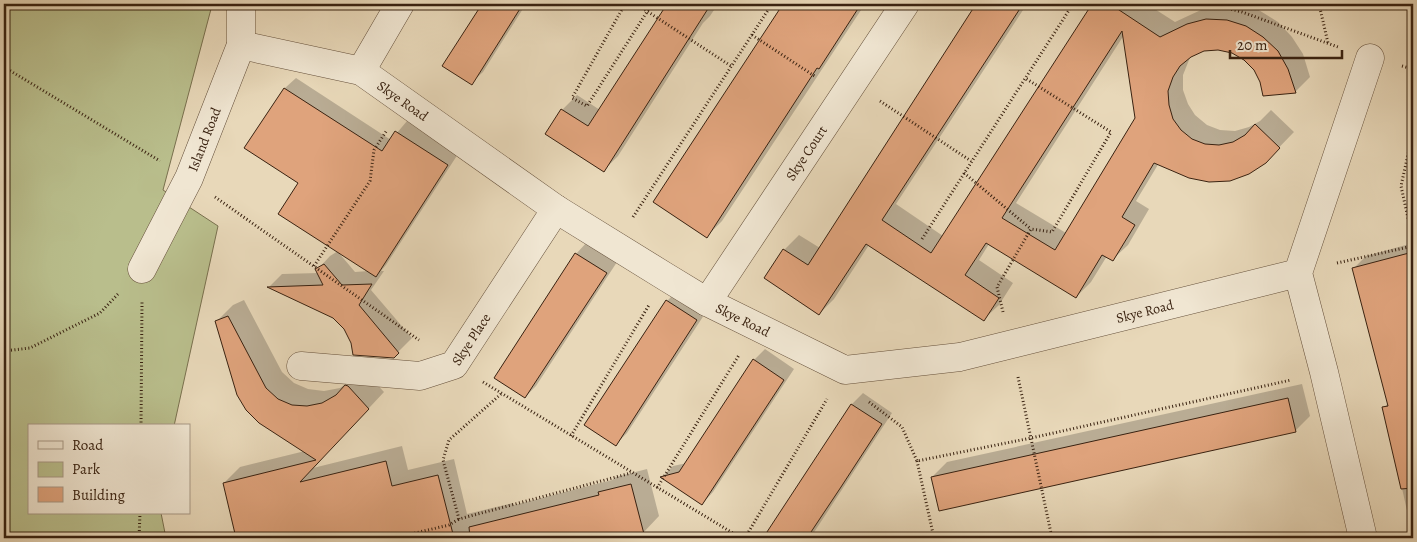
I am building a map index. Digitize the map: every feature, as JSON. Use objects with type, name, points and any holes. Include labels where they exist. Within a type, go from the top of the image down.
[{"type":"street","name":"Island Road","points":[[142,269],[189,178],[241,44],[241,4]]},
{"type":"street","points":[[361,71],[400,4]]},
{"type":"street","name":"Skye Court","points":[[707,302],[905,4]]},
{"type":"street","name":"Skye Road","points":[[241,44],[361,71],[556,209],[666,277],[707,302],[845,370],[960,357],[1298,272]]},
{"type":"street","points":[[1363,538],[1324,372],[1298,272],[1370,58]]},
{"type":"street","name":"Skye Place","points":[[301,366],[420,376],[454,365],[556,209]]},
{"type":"path","points":[[625,4],[572,98],[587,106],[652,4]]},
{"type":"path","points":[[636,4],[731,66]]},
{"type":"path","points":[[616,245],[772,4]]},
{"type":"path","points":[[922,239],[1072,4]]},
{"type":"path","points":[[1211,4],[1242,12],[1370,58],[1413,69]]},
{"type":"path","points":[[1319,4],[1328,43]]},
{"type":"path","points":[[752,35],[972,161]]},
{"type":"path","points":[[4,67],[189,178],[454,365],[741,538]]},
{"type":"path","points":[[964,173],[1031,229],[1052,232],[1111,132],[1025,78]]},
{"type":"path","points":[[314,266],[370,181],[374,150],[406,102]]},
{"type":"path","points":[[1413,132],[1401,186],[1413,241]]},
{"type":"path","points":[[1031,229],[997,287],[1052,538]]},
{"type":"path","points":[[1298,272],[1413,246]]},
{"type":"path","points":[[4,352],[30,348],[100,313],[142,269]]},
{"type":"path","points":[[141,424],[142,269]]},
{"type":"path","points":[[571,436],[666,277]]},
{"type":"path","points":[[657,488],[757,326]]},
{"type":"path","points":[[845,370],[852,388],[902,427],[918,461],[934,538]]},
{"type":"path","points":[[745,538],[845,370]]},
{"type":"path","points":[[918,461],[1031,438],[1324,372]]},
{"type":"path","points":[[459,519],[443,460],[449,440],[501,394]]},
{"type":"path","points":[[394,538],[449,525],[459,519],[631,472]]},
{"type":"path","points":[[139,538],[140,514]]},
{"type":"green space","points":[[4,4],[210,4],[211,9],[163,190],[218,226],[174,424],[28,424],[28,514],[161,514],[166,538],[4,538]]},
{"type":"building","points":[[482,4],[523,4],[472,85],[442,66]]},
{"type":"building","points":[[667,4],[711,4],[604,172],[545,134],[561,109],[588,126]]},
{"type":"building","points":[[783,4],[861,4],[819,69],[817,68],[707,238],[653,202]]},
{"type":"building","points":[[976,4],[1023,4],[882,220],[931,253],[1092,4],[1110,4],[1160,37],[1187,24],[1206,19],[1227,20],[1246,26],[1263,37],[1278,51],[1288,69],[1296,93],[1263,96],[1260,82],[1254,70],[1244,60],[1232,53],[1218,50],[1204,51],[1191,57],[1180,66],[1173,77],[1168,91],[1173,119],[1181,130],[1192,139],[1205,144],[1219,145],[1233,142],[1245,135],[1255,124],[1280,148],[1266,163],[1249,174],[1230,181],[1209,182],[1189,178],[1154,163],[1122,217],[1135,225],[1113,261],[1102,255],[1076,298],[986,243],[965,275],[999,298],[984,321],[866,244],[819,315],[764,278],[783,249],[808,265]],"holes":[[[1122,31],[1135,118],[1055,250],[1002,218]]]},
{"type":"building","points":[[284,88],[382,151],[395,131],[448,165],[376,277],[278,214],[298,183],[244,148]]},
{"type":"building","points":[[575,253],[607,273],[525,398],[494,378]]},
{"type":"building","points":[[1409,253],[1413,269],[1413,488],[1401,489],[1382,407],[1388,406],[1352,268]]},
{"type":"building","points":[[324,264],[342,285],[372,284],[359,305],[399,353],[394,358],[353,355],[351,343],[344,329],[333,318],[267,287],[323,285],[315,269]]},
{"type":"building","points":[[666,300],[697,320],[616,446],[584,425]]},
{"type":"building","points":[[228,316],[266,388],[278,399],[292,405],[307,406],[322,403],[336,395],[345,385],[369,409],[300,482],[386,461],[392,486],[438,475],[454,538],[236,538],[223,483],[316,460],[259,423],[246,410],[237,395],[215,321]]},
{"type":"building","points":[[753,359],[784,380],[702,505],[660,477],[679,472]]},
{"type":"building","points":[[1288,398],[1296,432],[939,511],[931,477]]},
{"type":"building","points":[[851,404],[882,424],[841,487],[807,538],[763,538]]},
{"type":"building","points":[[631,484],[644,534],[625,538],[470,538],[469,527],[599,495],[598,492]]}]
